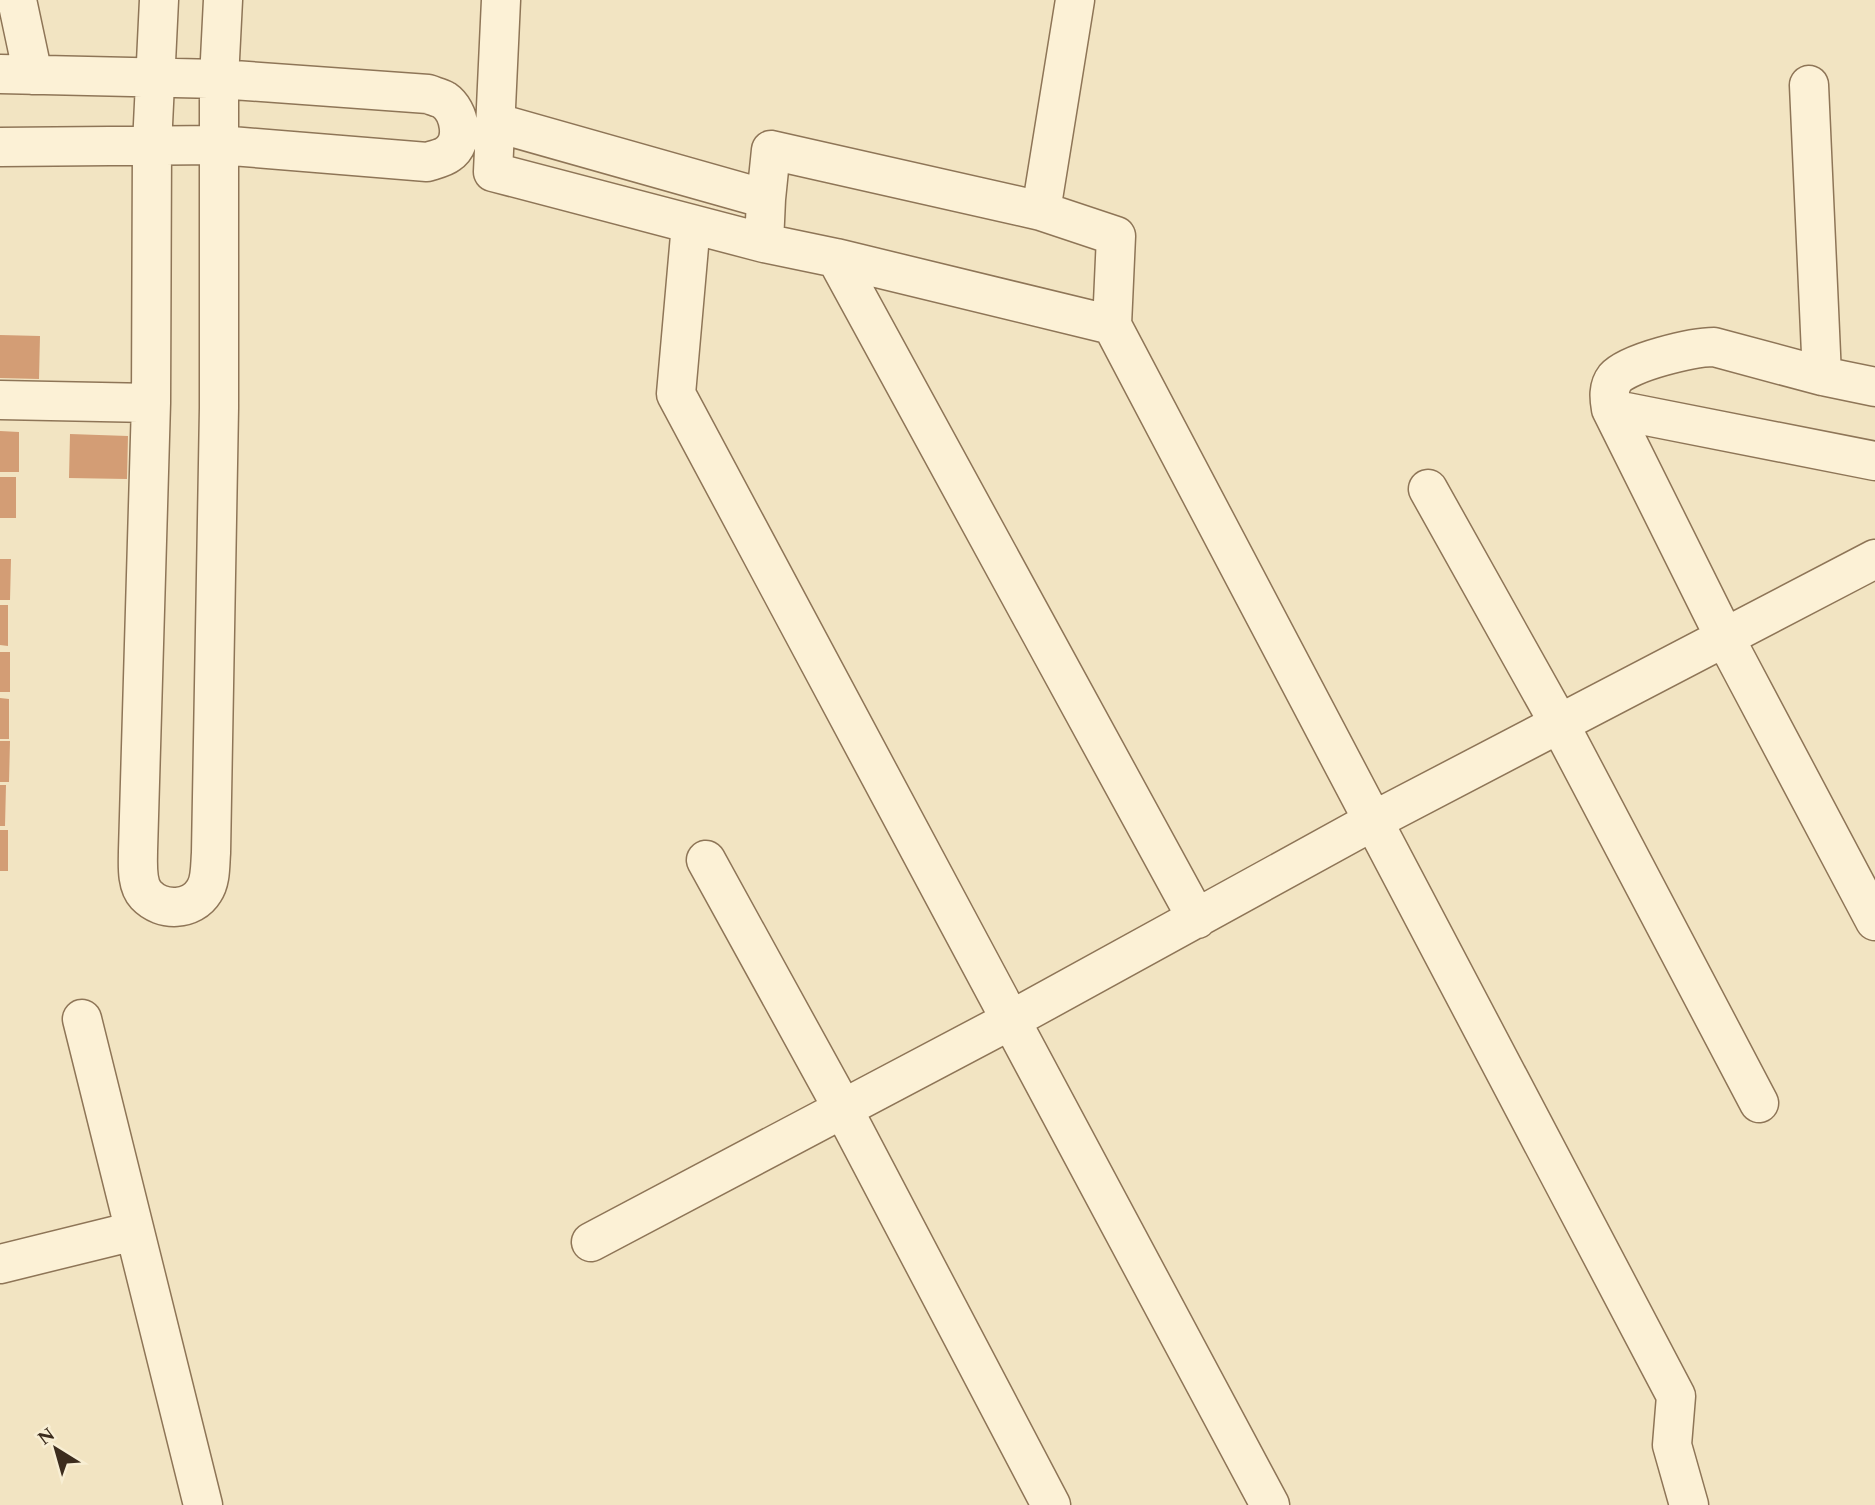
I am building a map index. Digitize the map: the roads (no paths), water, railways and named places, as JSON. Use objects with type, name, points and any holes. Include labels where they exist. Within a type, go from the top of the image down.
[{"type":"street","points":[[0,147],[219,145],[427,162],[449,154],[457,141],[459,126],[455,111],[444,100],[429,94],[219,79],[17,75],[17,0]]},
{"type":"street","points":[[159,0],[152,145],[151,402],[138,875],[144,894],[159,904],[177,908],[192,903],[205,890],[211,853],[219,408],[219,79],[223,0]]},
{"type":"street","points":[[501,0],[493,173],[764,243],[1112,325]]},
{"type":"street","points":[[1041,211],[1075,0]]},
{"type":"street","points":[[1809,85],[1822,376]]},
{"type":"street","points":[[497,123],[766,199]]},
{"type":"street","points":[[764,243],[771,150],[1041,211],[1116,236],[1112,325],[1676,1396],[1672,1445],[1689,1505]]},
{"type":"street","points":[[691,224],[676,394],[1270,1505]]},
{"type":"street","points":[[836,258],[1197,919]]},
{"type":"street","points":[[1875,387],[1822,376],[1714,347],[1702,347],[1663,356],[1629,369],[1617,376],[1610,385],[1609,399],[1611,409],[1725,638],[1875,921]]},
{"type":"street","points":[[0,400],[151,402]]},
{"type":"street","points":[[1611,409],[1875,461]]},
{"type":"street","points":[[1428,489],[1560,725],[1759,1103]]},
{"type":"street","points":[[590,1242],[1011,1020],[1373,821],[1875,559]]},
{"type":"street","points":[[706,860],[843,1109],[1051,1505]]},
{"type":"street","points":[[82,1019],[203,1505]]},
{"type":"street","points":[[0,1264],[134,1231]]}]
